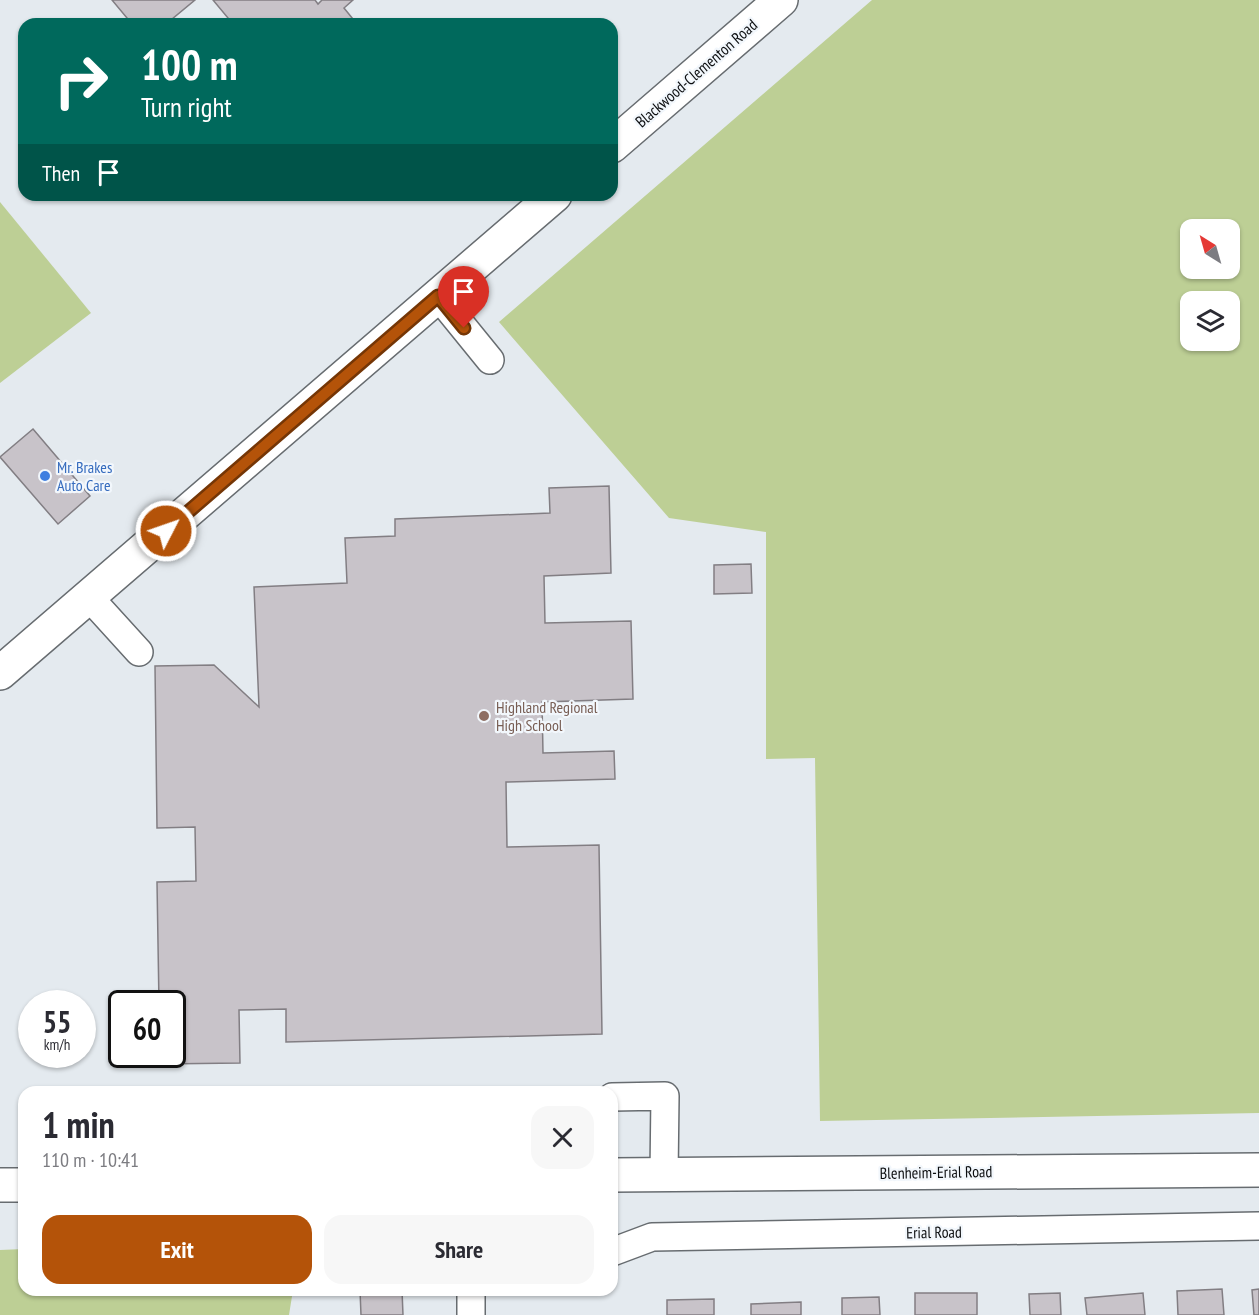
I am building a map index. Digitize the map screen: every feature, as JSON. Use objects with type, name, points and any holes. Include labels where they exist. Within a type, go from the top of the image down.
[{"type":"main road","name":"Blackwood-Clementon Road","points":[[618,141],[781,0]]},
{"type":"main road","points":[[0,673],[548,201]]},
{"type":"main road","name":"Blenheim-Erial Road","points":[[618,1175],[1259,1170]]},
{"type":"main road","points":[[0,1185],[18,1185]]},
{"type":"street","points":[[438,296],[490,360]]},
{"type":"street","points":[[89,597],[139,652]]},
{"type":"street","points":[[618,1097],[665,1096],[664,1175]]},
{"type":"street","name":"Erial Road","points":[[618,1250],[652,1237],[1259,1226]]},
{"type":"street","points":[[471,1296],[471,1315]]},
{"type":"green space","points":[[872,0],[1259,0],[1259,1113],[820,1121],[815,758],[766,759],[766,532],[669,518],[499,322]]},
{"type":"green space","points":[[0,202],[91,313],[0,383]]},
{"type":"green space","points":[[18,1249],[18,1296],[292,1296],[289,1315],[0,1315],[0,1250]]},
{"type":"building","points":[[112,0],[195,0],[173,18],[127,18]]},
{"type":"building","points":[[213,0],[315,0],[318,4],[322,0],[353,0],[344,8],[352,18],[228,18]]},
{"type":"building","name":"Mr. Brakes Auto Care","points":[[33,429],[90,496],[58,524],[0,457]]},
{"type":"building","points":[[609,486],[611,573],[544,576],[545,623],[631,621],[633,699],[542,702],[543,753],[614,751],[615,779],[506,782],[507,847],[599,845],[602,1034],[286,1042],[286,1009],[239,1010],[240,1063],[186,1064],[186,990],[159,990],[157,882],[196,881],[195,827],[157,828],[155,666],[214,665],[259,707],[254,587],[347,583],[345,538],[395,536],[395,519],[550,513],[549,488]]},
{"type":"building","points":[[751,564],[752,593],[714,594],[714,565]]},
{"type":"building","points":[[1222,1289],[1224,1315],[1178,1315],[1177,1291]]},
{"type":"building","points":[[1259,1289],[1259,1315],[1254,1315],[1252,1290]]},
{"type":"building","points":[[915,1293],[977,1293],[977,1315],[915,1315]]},
{"type":"building","points":[[1060,1293],[1061,1315],[1030,1315],[1029,1294]]},
{"type":"building","points":[[1143,1293],[1145,1315],[1087,1315],[1085,1298]]},
{"type":"building","points":[[360,1296],[402,1296],[403,1315],[361,1315]]},
{"type":"building","points":[[879,1297],[880,1315],[842,1315],[842,1298]]},
{"type":"building","points":[[714,1299],[714,1315],[667,1315],[667,1300]]},
{"type":"building","points":[[801,1302],[801,1315],[751,1315],[751,1304]]},
{"type":"place","name":"Mr. Brakes Auto Care","points":[[45,476]]},
{"type":"place","name":"Highland Regional High School","points":[[484,716]]},
{"type":"route","points":[[166,531],[438,296],[464,328]]}]
